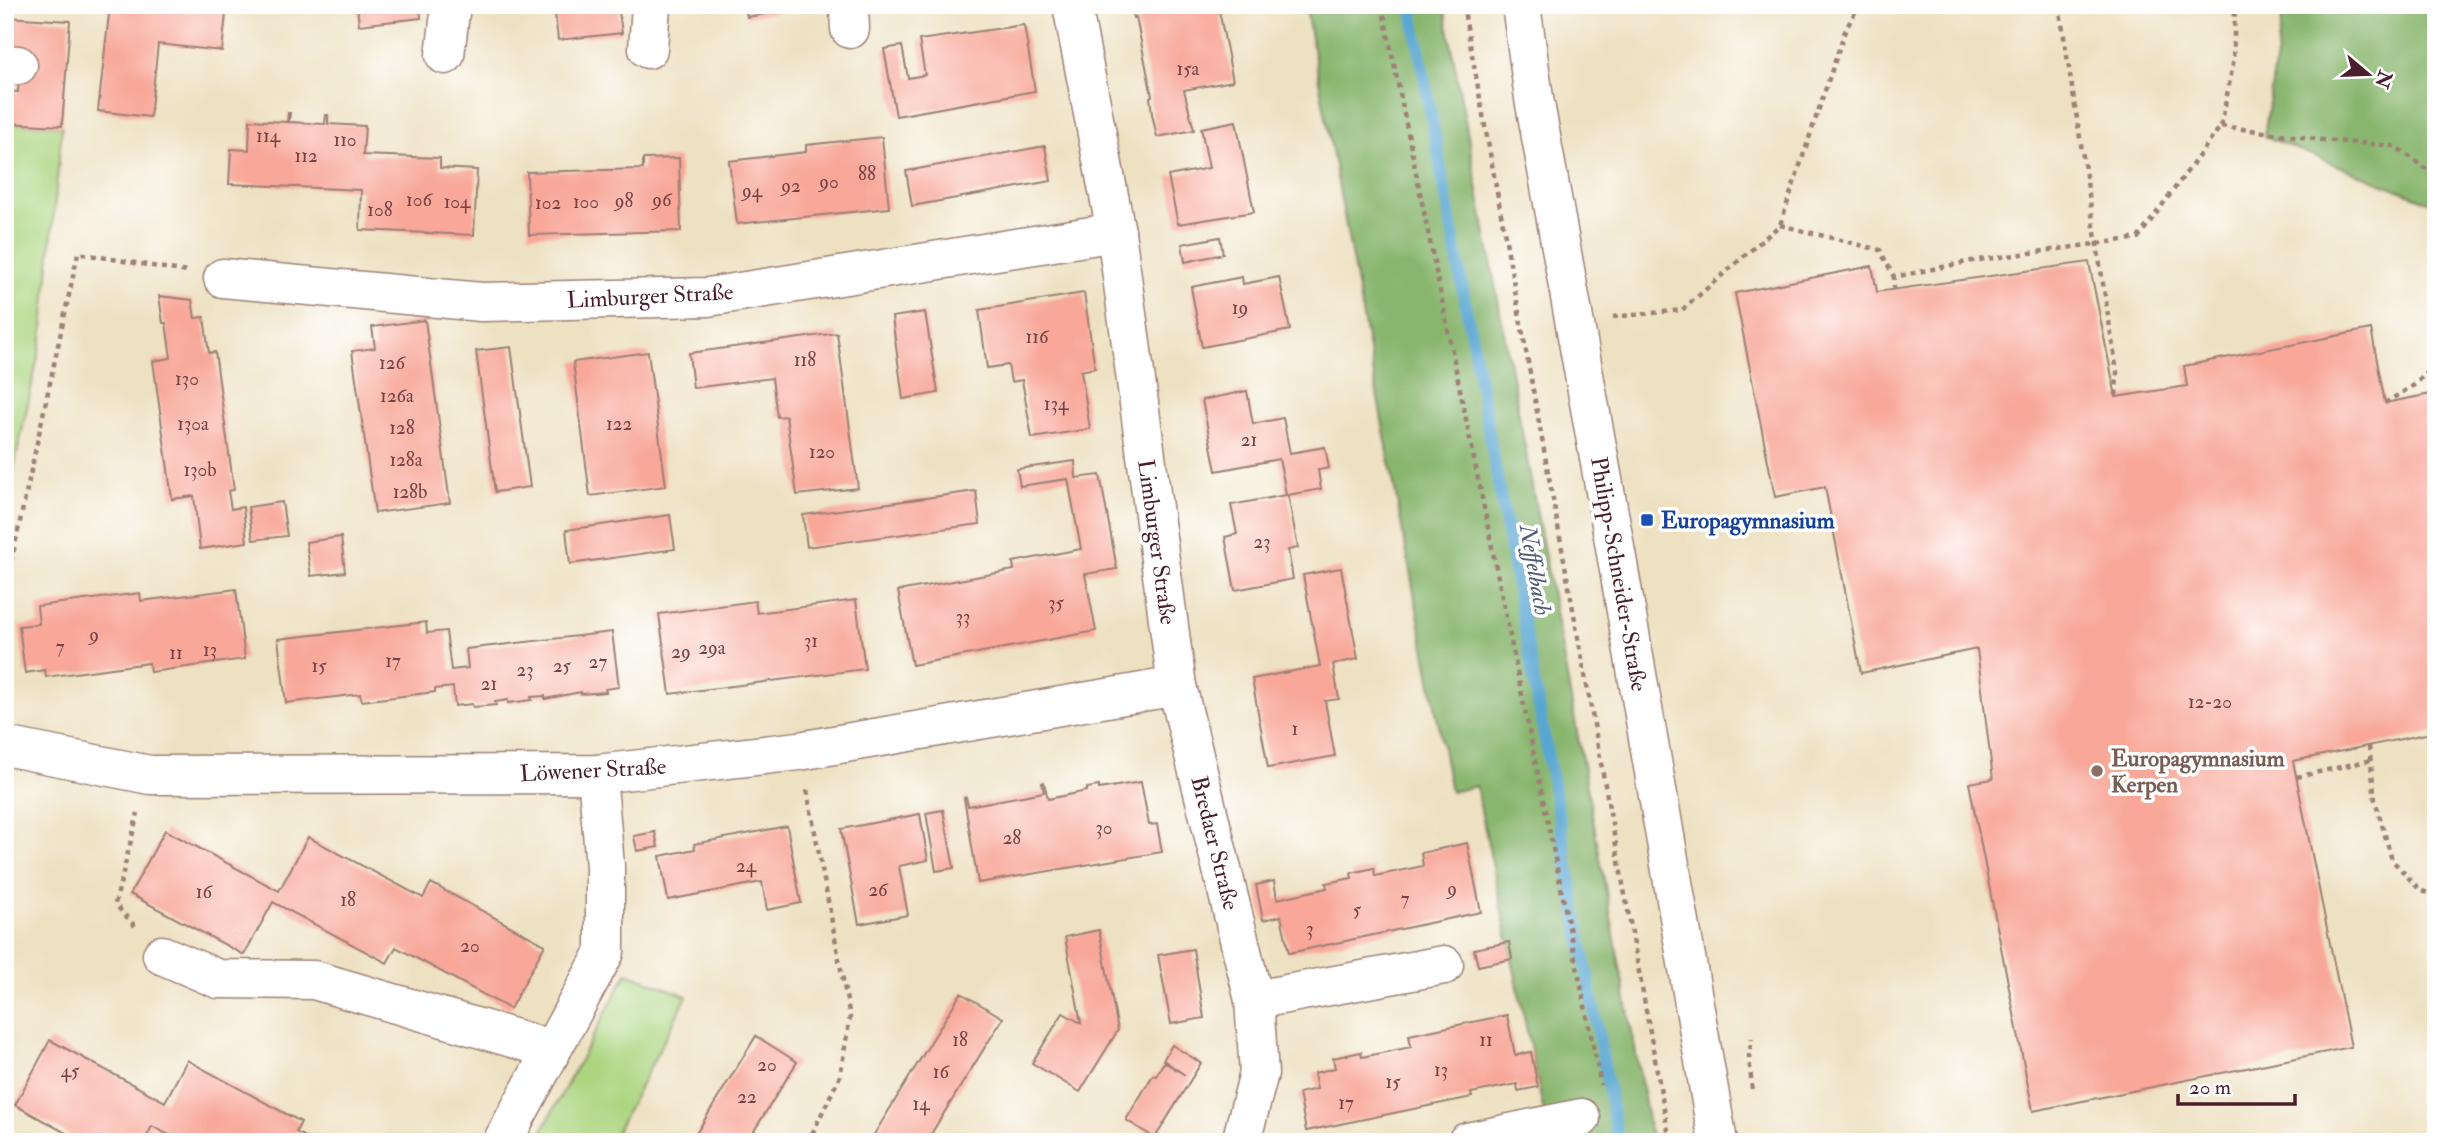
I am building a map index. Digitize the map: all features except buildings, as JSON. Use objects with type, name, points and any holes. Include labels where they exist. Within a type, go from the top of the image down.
[{"type":"street","points":[[445,55],[451,5]]},
{"type":"street","points":[[648,49],[651,5]]},
{"type":"street","name":"Limburger Straße","points":[[1072,5],[1116,232],[1177,686]]},
{"type":"street","name":"Philipp-Schneider-Straße","points":[[1521,5],[1534,98],[1718,1142]]},
{"type":"street","name":"Limburger Straße","points":[[223,278],[481,302],[708,297],[1116,232]]},
{"type":"street","name":"Löwener Straße","points":[[5,746],[150,775],[597,774],[799,751],[1177,686]]},
{"type":"street","name":"Bredaer Straße","points":[[1177,686],[1254,1000],[1259,1073],[1242,1141]]},
{"type":"street","points":[[502,1142],[550,1049],[605,952],[605,866],[597,774]]},
{"type":"street","points":[[162,955],[218,979],[314,980],[550,1049]]},
{"type":"street","points":[[1254,1000],[1444,965]]},
{"type":"street","points":[[1467,1142],[1581,1118]]},
{"type":"path","points":[[1381,5],[1601,1085]]},
{"type":"path","points":[[1464,5],[1670,1142]]},
{"type":"path","points":[[1574,322],[1682,310],[1780,225],[1845,31],[1859,5]]},
{"type":"path","points":[[2059,5],[2117,372],[2116,397]]},
{"type":"path","points":[[1894,277],[1972,261],[2138,238],[2221,126],[2232,64],[2235,5]]},
{"type":"path","points":[[2221,126],[2323,140],[2395,146],[2436,176]]},
{"type":"path","points":[[1780,225],[1880,250],[1894,277],[1894,290]]},
{"type":"path","points":[[5,591],[78,253],[223,278]]},
{"type":"path","points":[[2385,403],[2416,384],[2436,362]]},
{"type":"path","points":[[2369,746],[2375,800],[2392,860],[2420,890],[2436,896]]},
{"type":"path","points":[[799,751],[850,1017],[841,1076],[808,1142]]},
{"type":"path","points":[[2297,777],[2371,760]]},
{"type":"path","points":[[150,775],[115,904],[162,955]]},
{"type":"path","points":[[1752,1038],[1749,1056],[1752,1093]]},
{"type":"path","points":[[2419,1142],[2436,1138]]},
{"type":"green space","points":[[1305,5],[1444,5],[1652,1142],[1550,1142],[1476,786],[1451,792]]},
{"type":"green space","points":[[2284,5],[2436,5],[2436,205],[2264,136]]},
{"type":"green space","points":[[5,123],[62,126],[42,338],[5,510]]},
{"type":"green space","points":[[627,973],[687,996],[611,1142],[536,1142]]},
{"type":"waterway","name":"Neffelbach","points":[[1411,5],[1618,1142]]},
{"type":"place","name":"Europagymnasium","points":[[1647,520]]},
{"type":"place","name":"Europagymnasium Kerpen","points":[[2097,771]]}]
